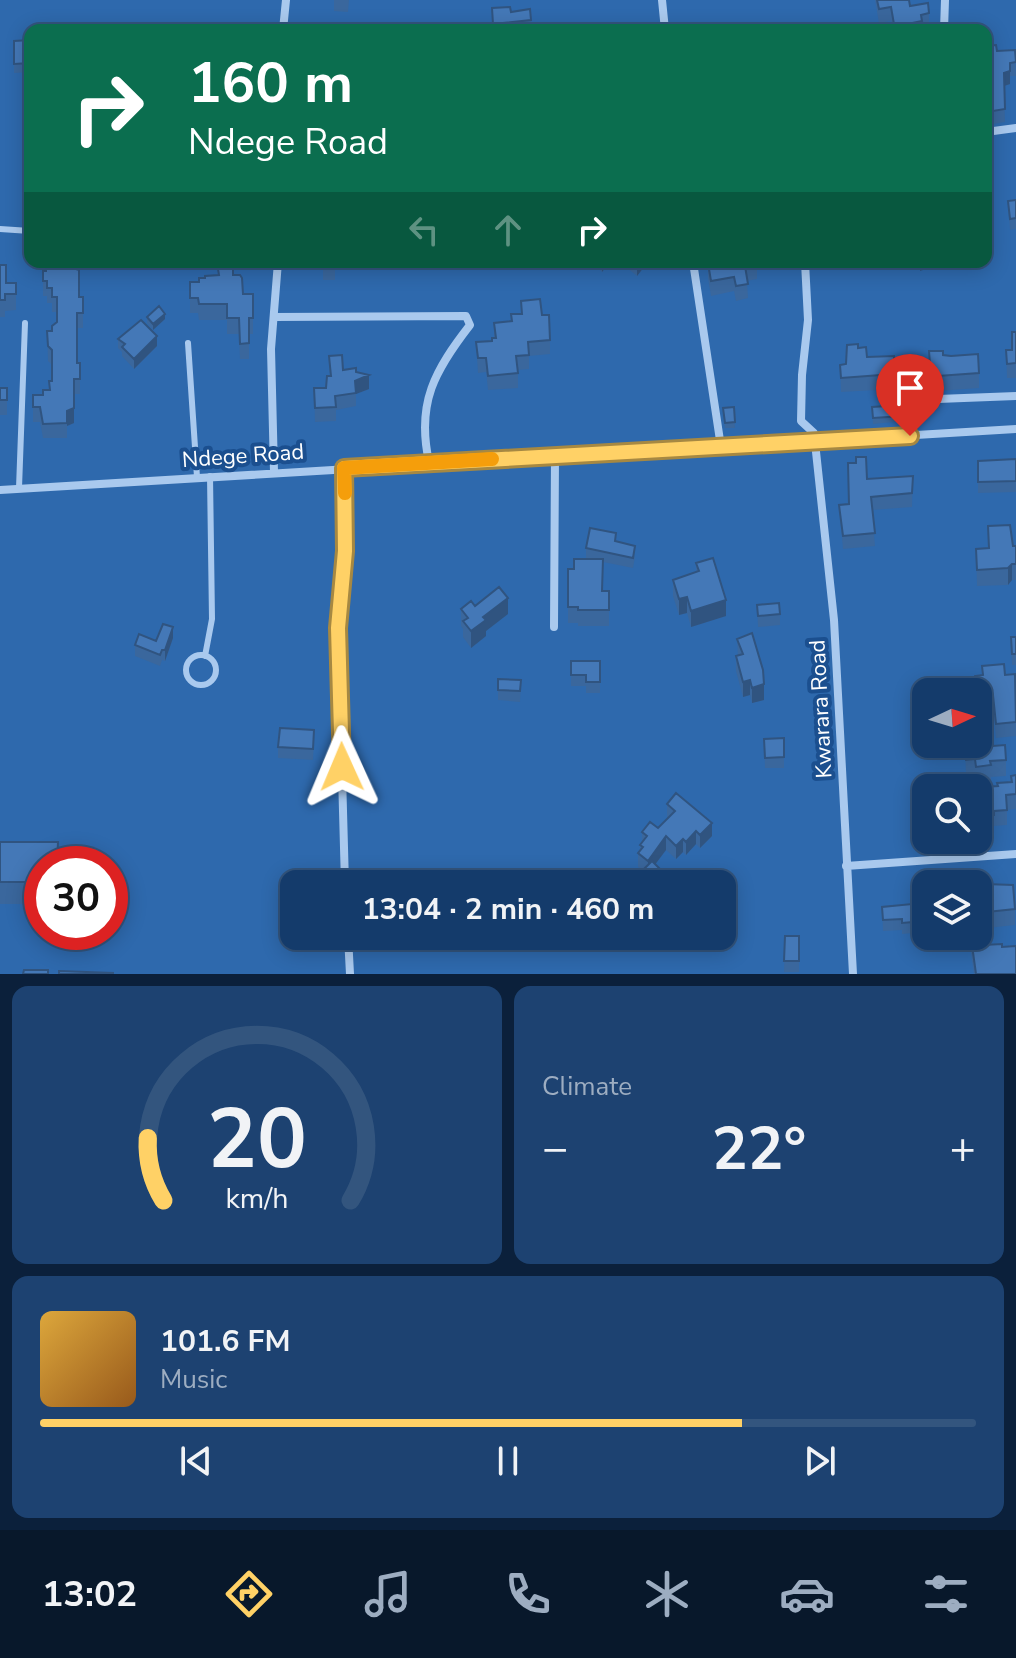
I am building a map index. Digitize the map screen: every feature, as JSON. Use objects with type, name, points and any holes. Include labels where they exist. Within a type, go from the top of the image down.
[{"type":"street","points":[[284,24],[286,0]]},
{"type":"street","points":[[662,0],[664,24]]},
{"type":"street","points":[[944,24],[945,0]]},
{"type":"street","points":[[992,131],[1016,128]]},
{"type":"street","points":[[274,472],[271,349],[278,268]]},
{"type":"street","points":[[694,268],[721,447]]},
{"type":"street","name":"Kwarara Road","points":[[805,268],[808,320],[801,421],[814,433],[834,620],[853,974]]},
{"type":"street","points":[[274,317],[466,316],[470,325],[446,356],[428,391],[425,447],[429,462]]},
{"type":"street","points":[[886,401],[1016,396]]},
{"type":"street","name":"Ndege Road","points":[[0,490],[1016,429]]},
{"type":"street","points":[[554,627],[555,456]]},
{"type":"street","points":[[344,468],[345,551],[338,628],[345,870]]},
{"type":"street","points":[[846,866],[1016,854]]},
{"type":"street","points":[[349,950],[350,974]]},
{"type":"lane","points":[[0,229],[24,231]]},
{"type":"lane","points":[[19,488],[25,323]]},
{"type":"lane","points":[[188,343],[197,477]]},
{"type":"lane","points":[[205,656],[212,619],[210,476]]},
{"type":"lane","points":[[195,656],[205,656],[213,662],[216,672],[207,684],[197,685],[188,679],[186,669],[195,656]]},
{"type":"shaded area","points":[[0,0],[1016,0],[1016,974],[0,974]]},
{"type":"building","points":[[877,0],[909,0],[910,6],[928,3],[929,13],[921,15],[922,21],[894,24],[891,7],[879,9]]},
{"type":"building","points":[[510,7],[511,12],[530,9],[531,20],[493,24],[492,8]]},
{"type":"building","points":[[24,40],[24,63],[14,64],[14,41]]},
{"type":"building","points":[[992,45],[996,45],[997,51],[1015,50],[1016,62],[1010,63],[1010,71],[1004,73],[1005,109],[993,111],[992,110]]},
{"type":"building","points":[[1016,200],[1016,218],[1010,219],[1008,201]]},
{"type":"building","points":[[0,265],[6,265],[6,283],[16,283],[16,294],[5,294],[5,300],[0,300]]},
{"type":"building","points":[[46,268],[79,270],[79,297],[83,297],[83,313],[77,313],[80,379],[74,379],[74,408],[67,411],[67,423],[43,424],[40,407],[33,407],[33,395],[43,395],[43,390],[50,390],[49,381],[52,381],[52,350],[48,346],[47,331],[52,331],[52,326],[57,322],[57,297],[52,297],[52,288],[47,288],[47,281],[43,281],[43,271]]},
{"type":"building","points":[[233,268],[233,275],[242,278],[243,294],[253,294],[249,343],[240,344],[239,318],[227,318],[227,304],[199,304],[198,298],[190,298],[190,282],[219,275],[218,269]]},
{"type":"building","points":[[709,268],[745,268],[748,284],[736,286],[734,277],[711,281]]},
{"type":"building","points":[[540,299],[542,315],[549,315],[550,340],[528,342],[529,355],[516,356],[518,373],[488,376],[486,358],[478,358],[476,342],[496,338],[494,323],[512,321],[511,314],[522,314],[521,301]]},
{"type":"building","points":[[159,306],[165,314],[153,324],[147,317]]},
{"type":"building","points":[[141,320],[157,336],[134,359],[118,339]]},
{"type":"building","points":[[1012,332],[1016,332],[1016,363],[1007,364],[1006,350],[1012,350]]},
{"type":"building","points":[[858,344],[858,348],[866,347],[867,357],[894,356],[894,374],[841,378],[840,365],[846,364],[847,345]]},
{"type":"building","points":[[929,351],[943,351],[943,355],[951,356],[978,354],[979,373],[924,377],[924,364],[930,364]]},
{"type":"building","points":[[342,355],[343,370],[356,368],[356,372],[369,375],[355,381],[356,393],[335,396],[336,407],[315,408],[314,388],[326,388],[327,376],[331,376],[329,356]]},
{"type":"building","points":[[0,388],[7,388],[7,400],[0,400]]},
{"type":"building","points":[[902,405],[903,416],[873,418],[872,407]]},
{"type":"building","points":[[734,407],[735,422],[725,423],[723,408]]},
{"type":"building","points":[[856,457],[866,457],[867,479],[913,476],[912,493],[871,497],[875,533],[843,536],[839,505],[849,504],[848,463],[856,463]]},
{"type":"building","points":[[1016,459],[1016,481],[978,482],[978,461]]},
{"type":"building","points":[[1010,525],[1013,546],[1016,546],[1016,564],[1008,568],[977,570],[976,549],[989,548],[988,526]]},
{"type":"building","points":[[590,528],[616,533],[615,541],[635,546],[633,558],[586,548]]},
{"type":"building","points":[[713,558],[726,600],[691,611],[687,597],[679,599],[673,580],[699,571],[696,563]]},
{"type":"building","points":[[574,559],[603,559],[602,591],[609,591],[609,610],[568,607],[568,569],[574,569]]},
{"type":"building","points":[[499,587],[508,598],[483,617],[486,620],[471,631],[463,621],[468,618],[461,609],[471,601],[475,606]]},
{"type":"building","points":[[779,603],[780,614],[758,616],[757,605]]},
{"type":"building","points":[[163,624],[173,627],[165,650],[160,655],[135,645],[139,634],[156,641]]},
{"type":"building","points":[[752,633],[764,684],[752,688],[750,680],[743,682],[736,656],[743,654],[737,639]]},
{"type":"building","points":[[1011,637],[1016,637],[1016,654],[1012,654]]},
{"type":"building","points":[[571,661],[600,661],[600,682],[586,682],[586,675],[571,675]]},
{"type":"building","points":[[1004,664],[1005,675],[1015,674],[1016,722],[996,724],[992,678],[975,678],[983,675],[982,666]]},
{"type":"building","points":[[498,679],[521,680],[520,691],[498,690]]},
{"type":"building","points":[[280,728],[314,730],[313,749],[278,747]]},
{"type":"building","points":[[992,735],[993,746],[1005,745],[1006,760],[990,761],[991,765],[976,767],[975,759],[966,758],[992,758]]},
{"type":"building","points":[[784,738],[784,757],[765,758],[764,739]]},
{"type":"building","points":[[1016,775],[1016,794],[1006,795],[1007,810],[994,811],[992,815],[992,786],[1012,782],[1011,776]]},
{"type":"building","points":[[676,793],[712,823],[700,835],[696,831],[686,842],[683,839],[676,846],[666,836],[648,861],[638,853],[647,836],[642,832],[650,822],[658,828],[675,811],[667,804]]},
{"type":"building","points":[[0,842],[58,842],[58,846],[24,846],[24,882],[0,882]]},
{"type":"building","points":[[652,861],[659,868],[657,870],[643,870]]},
{"type":"building","points":[[992,884],[1013,885],[1015,909],[992,911]]},
{"type":"building","points":[[912,904],[912,922],[883,920],[882,907]]},
{"type":"building","points":[[785,936],[799,936],[799,961],[784,961]]},
{"type":"building","points":[[992,945],[1016,946],[1016,974],[976,974],[973,950],[992,950]]},
{"type":"building","points":[[24,970],[48,970],[48,974],[23,974]]},
{"type":"building","points":[[59,971],[113,973],[113,974],[59,974]]},
{"type":"slow traffic","points":[[345,493],[344,468],[492,459]]},
{"type":"route","points":[[342,767],[338,628],[345,551],[344,468],[910,436]]}]
